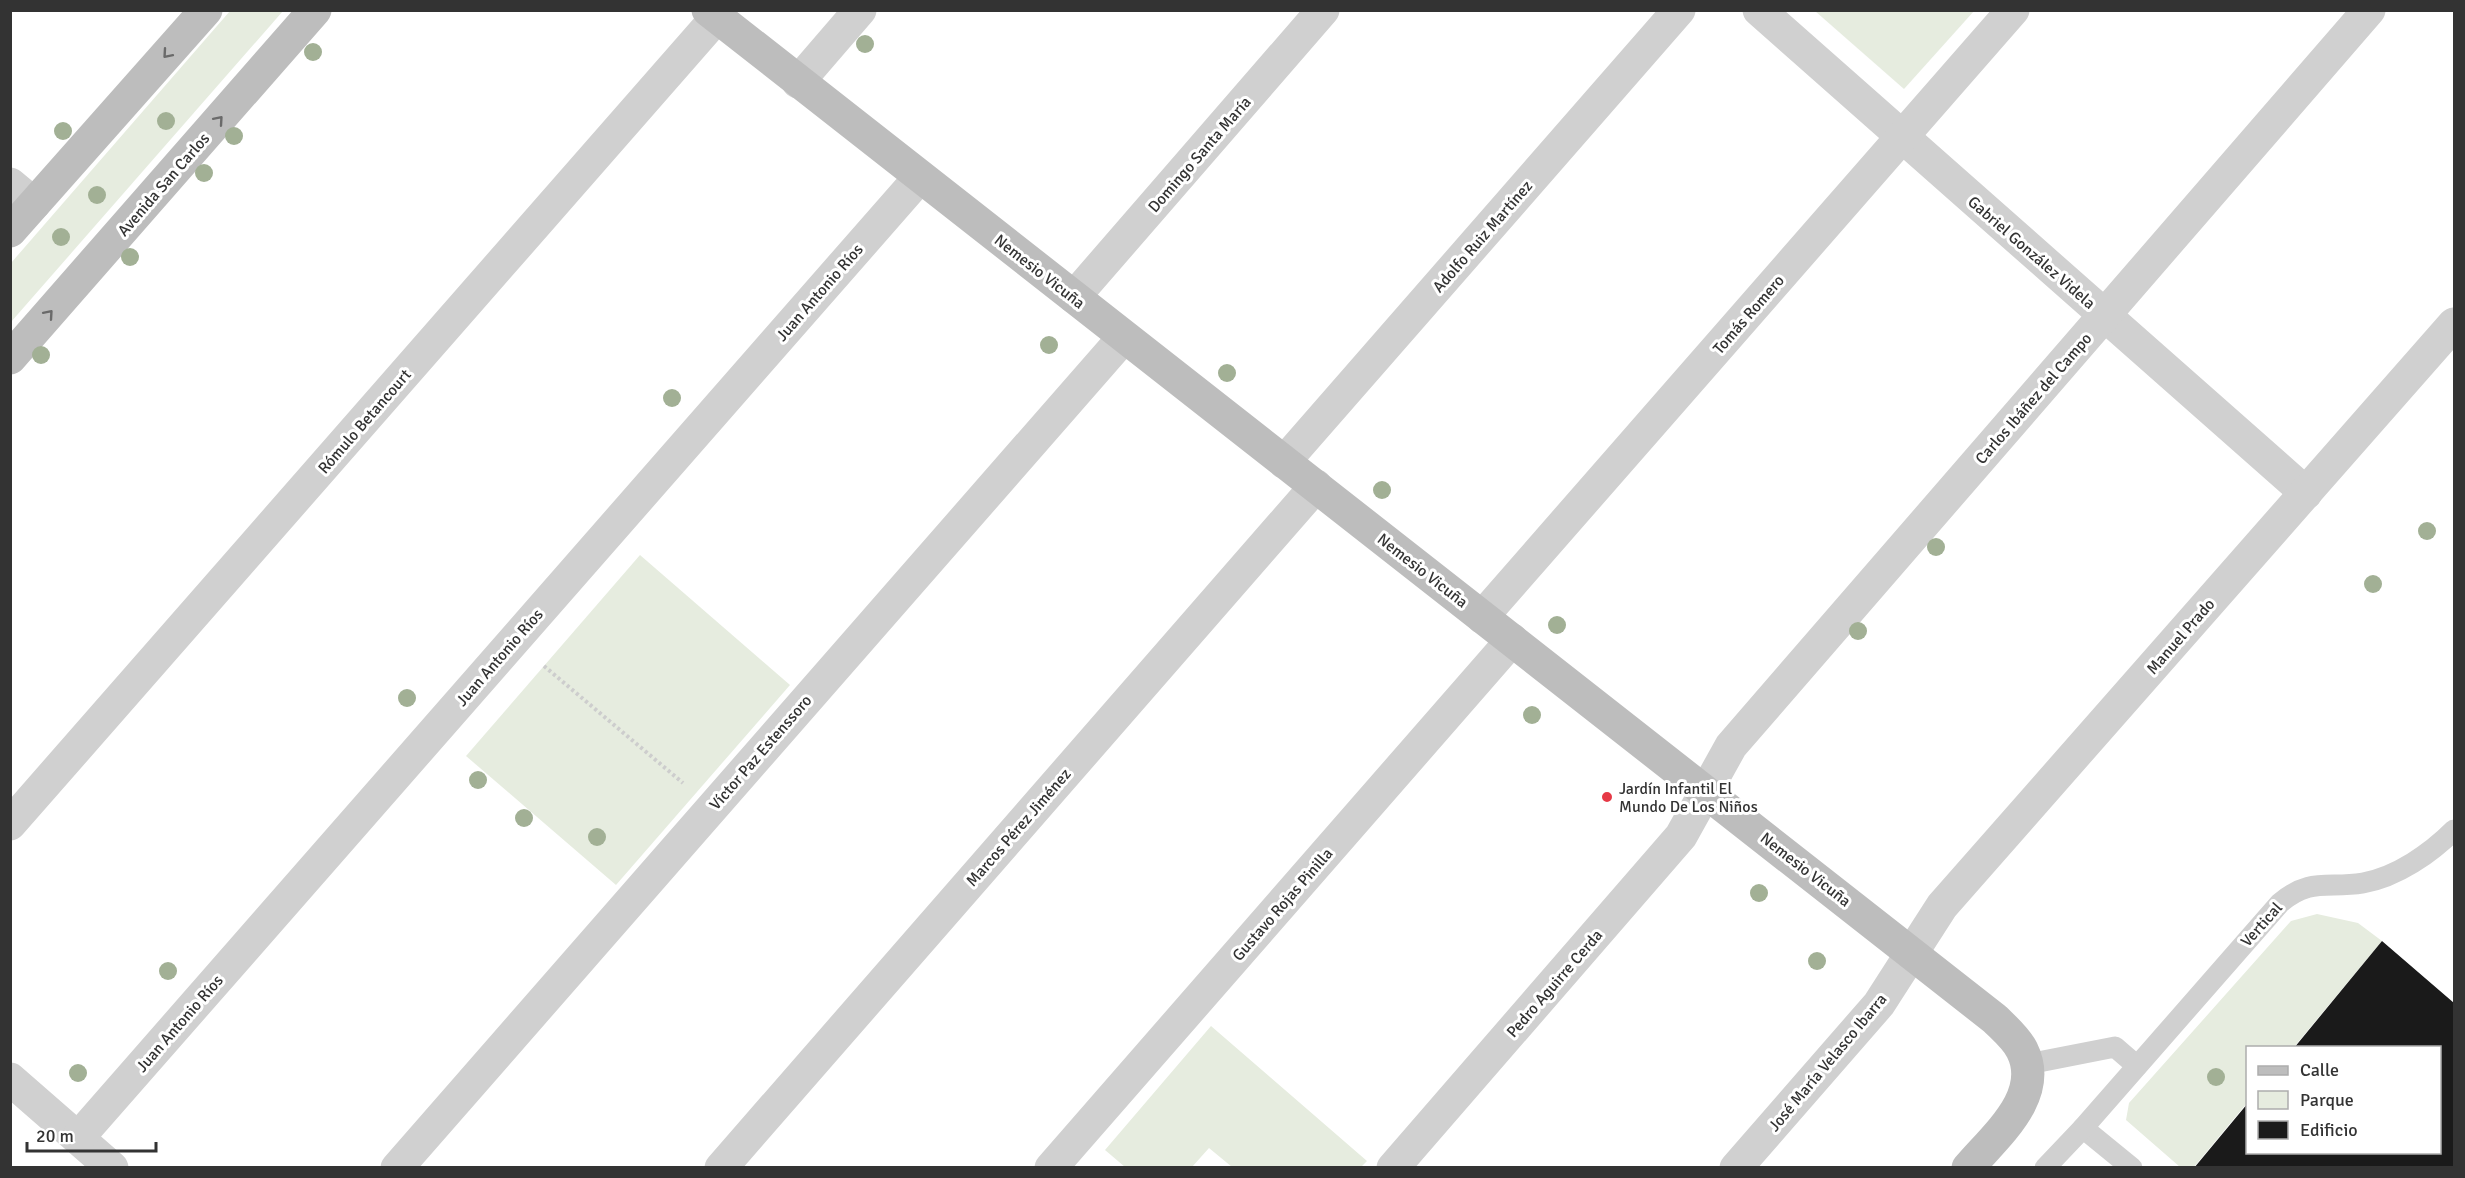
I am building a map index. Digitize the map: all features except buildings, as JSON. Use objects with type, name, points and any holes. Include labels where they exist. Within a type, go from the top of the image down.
[{"type":"street","points":[[10,231],[22,194],[206,10]]},
{"type":"street","name":"Avenida San Carlos","points":[[10,358],[315,10]]},
{"type":"street","points":[[798,82],[860,10]]},
{"type":"street","name":"Domingo Santa María","points":[[1074,297],[1323,10]]},
{"type":"street","name":"Adolfo Ruiz Martínez","points":[[1284,462],[1679,10]]},
{"type":"street","name":"Gabriel González Videla","points":[[1759,10],[2306,492]]},
{"type":"street","name":"Tomás Romero","points":[[1482,617],[2013,10]]},
{"type":"street","name":"Carlos Ibáñez del Campo","points":[[1706,791],[1731,746],[2369,10]]},
{"type":"street","name":"Nemesio Vicuña","points":[[712,14],[1912,952],[1995,1019],[2022,1048],[2028,1064]]},
{"type":"street","name":"Rómulo Betancourt","points":[[10,824],[712,14]]},
{"type":"street","name":"Juan Antonio Ríos","points":[[78,1138],[920,177]]},
{"type":"street","name":"Manuel Prado","points":[[1912,952],[1942,906],[2454,324]]},
{"type":"street","name":"Víctor Paz Estenssoro","points":[[397,1167],[1124,336]]},
{"type":"street","name":"Marcos Pérez Jiménez","points":[[721,1167],[1316,486]]},
{"type":"street","name":"Gustavo Rojas Pinilla","points":[[1051,1167],[1512,640]]},
{"type":"street","name":"Pedro Aguirre Cerda","points":[[1393,1167],[1682,836],[1706,791]]},
{"type":"street","name":"José María Velasco Ibarra","points":[[1736,1167],[1879,1004],[1912,952]]},
{"type":"street","points":[[1968,1167],[2014,1114],[2025,1097],[2029,1081],[2028,1064]]},
{"type":"street","points":[[10,1079],[112,1167]]},
{"type":"lane","name":"Vertical","points":[[2045,1167],[2084,1128],[2280,903],[2295,890],[2316,885],[2365,883],[2386,875],[2434,850],[2454,830]]},
{"type":"lane","points":[[2028,1064],[2080,1052],[2115,1047],[2137,1066]]},
{"type":"lane","points":[[2084,1128],[2132,1167]]},
{"type":"path","points":[[513,640],[712,807]]},
{"type":"green space","points":[[1974,10],[1904,89],[1815,11]]},
{"type":"green space","points":[[230,11],[283,11],[11,322],[11,263]]},
{"type":"green space","points":[[640,555],[790,685],[616,885],[466,756]]},
{"type":"green space","points":[[2317,914],[2358,923],[2382,941],[2295,1046],[2246,1046],[2246,1104],[2194,1167],[2180,1167],[2126,1120],[2129,1103],[2291,921]]},
{"type":"green space","points":[[1211,1026],[1367,1161],[1361,1167],[1232,1167],[1209,1148],[1192,1167],[1125,1167],[1105,1150]]},
{"type":"place","name":"Jardín Infantil El Mundo De Los Niños","points":[[1607,797]]}]
